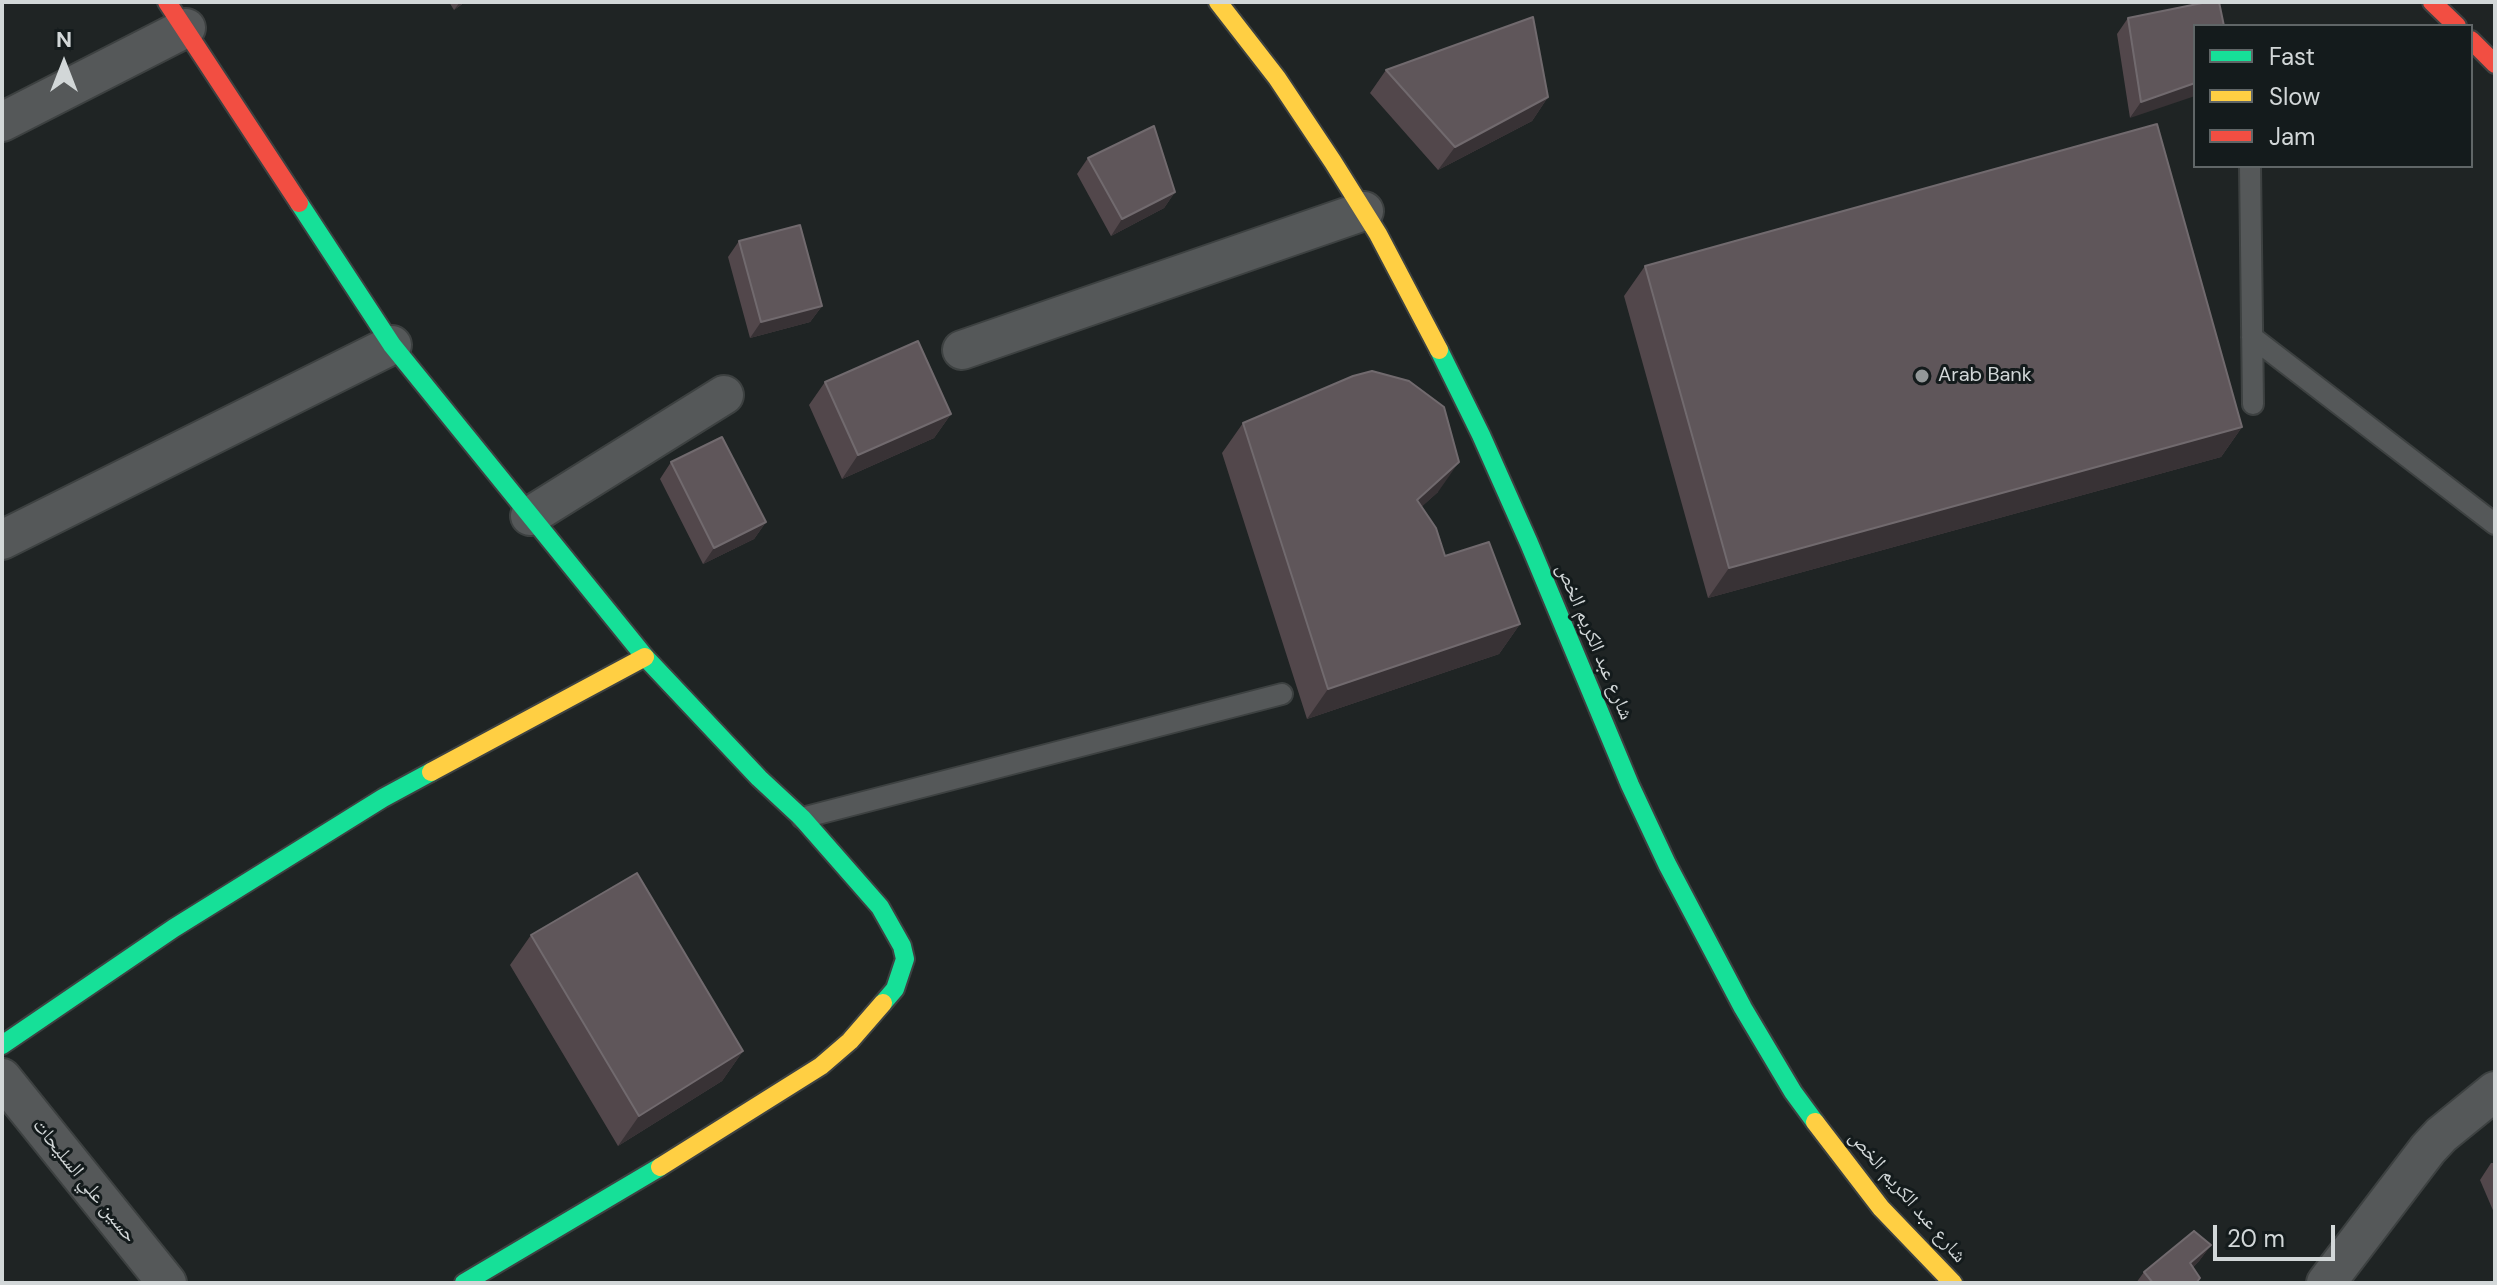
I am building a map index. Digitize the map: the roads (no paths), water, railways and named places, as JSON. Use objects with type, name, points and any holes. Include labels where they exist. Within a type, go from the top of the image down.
[{"type":"main road","name":"شارع عبد الكريم الخص","points":[[1218,2],[1277,78],[1364,211],[1419,310],[1481,435],[1529,543],[1630,785],[1667,864],[1743,1008],[1793,1092],[1838,1154],[1881,1208],[1953,1283]]},
{"type":"main road","points":[[2432,2],[2446,24]]},
{"type":"main road","points":[[176,15],[392,345],[645,657],[759,778],[802,818],[880,907],[895,931],[905,959],[895,989],[850,1041],[821,1066],[715,1134],[464,1283]]},
{"type":"main road","points":[[2473,42],[2495,64]]},
{"type":"main road","points":[[2,1045],[174,928],[383,798],[645,657]]},
{"type":"street","points":[[2,122],[176,15]]},
{"type":"street","points":[[962,350],[1364,211]]},
{"type":"street","points":[[2,540],[392,345]]},
{"type":"street","points":[[530,516],[724,395]]},
{"type":"street","name":"حسين علي السليحات","points":[[2,1078],[167,1283]]},
{"type":"street","points":[[2326,1283],[2428,1149],[2495,1091]]},
{"type":"lane","points":[[2250,168],[2253,404]]},
{"type":"lane","points":[[2252,337],[2495,524]]},
{"type":"lane","points":[[802,818],[1282,694]]},
{"type":"place","name":"Arab Bank","points":[[1922,376]]}]
